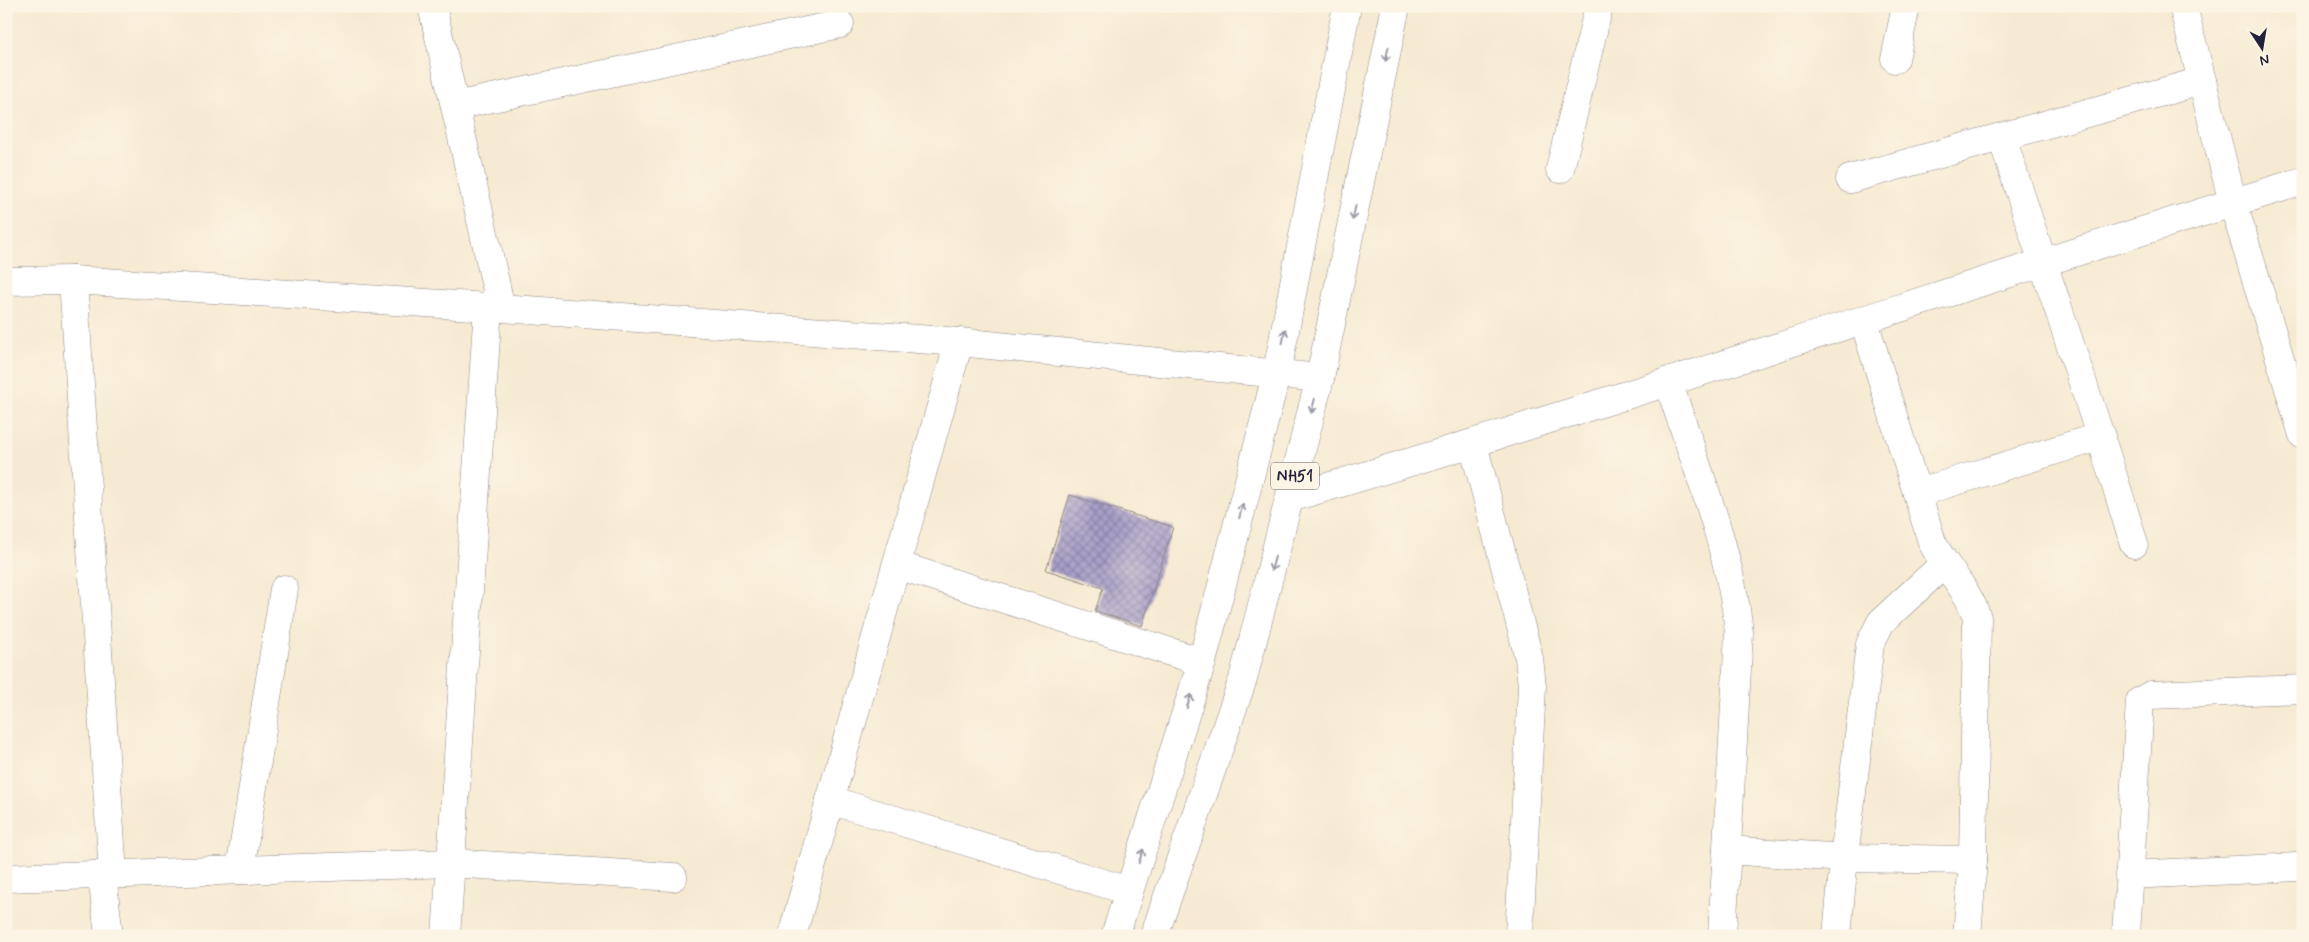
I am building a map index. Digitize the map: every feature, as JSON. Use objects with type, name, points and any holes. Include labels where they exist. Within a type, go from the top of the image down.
[{"type":"main road","points":[[432,6],[455,106],[494,308],[446,936]]},
{"type":"main road","name":"NH51","points":[[1114,936],[1202,662],[1277,372],[1347,6]]},
{"type":"main road","name":"NH51","points":[[1154,936],[1243,679],[1320,378],[1396,6]]},
{"type":"main road","points":[[1560,169],[1599,6]]},
{"type":"main road","points":[[1894,60],[1906,6]]},
{"type":"main road","points":[[2183,6],[2233,202],[2303,435]]},
{"type":"main road","points":[[455,106],[840,24]]},
{"type":"main road","points":[[1850,179],[2202,81]]},
{"type":"main road","points":[[2002,137],[2042,262],[2102,436],[2134,544]]},
{"type":"main road","points":[[1290,498],[1473,444],[1668,381],[1864,321],[2042,262],[2303,181]]},
{"type":"main road","points":[[6,281],[73,280],[959,342],[1277,372],[1320,378]]},
{"type":"main road","points":[[73,280],[108,875],[109,936]]},
{"type":"main road","points":[[1864,321],[1932,542],[1944,564],[1970,599],[1977,618],[1972,860],[1967,936]]},
{"type":"main road","points":[[792,936],[959,342]]},
{"type":"main road","points":[[1668,381],[1729,568],[1736,603],[1739,633],[1722,936]]},
{"type":"main road","points":[[1917,493],[2102,436]]},
{"type":"main road","points":[[1473,444],[1529,658],[1532,686],[1519,936]]},
{"type":"main road","points":[[1837,936],[1844,858],[1870,644],[1874,632],[1881,622],[1944,564]]},
{"type":"main road","points":[[897,565],[1202,662]]},
{"type":"main road","points":[[240,870],[284,588]]},
{"type":"main road","points":[[2126,936],[2140,701],[2151,695],[2303,689]]},
{"type":"main road","points":[[830,800],[1130,891]]},
{"type":"main road","points":[[1727,850],[1844,858],[1972,860]]},
{"type":"main road","points":[[6,878],[451,863],[674,877]]},
{"type":"main road","points":[[2129,875],[2297,867]]},
{"type":"building","points":[[1070,495],[1173,527],[1142,626],[1095,611],[1103,588],[1046,570]]}]
